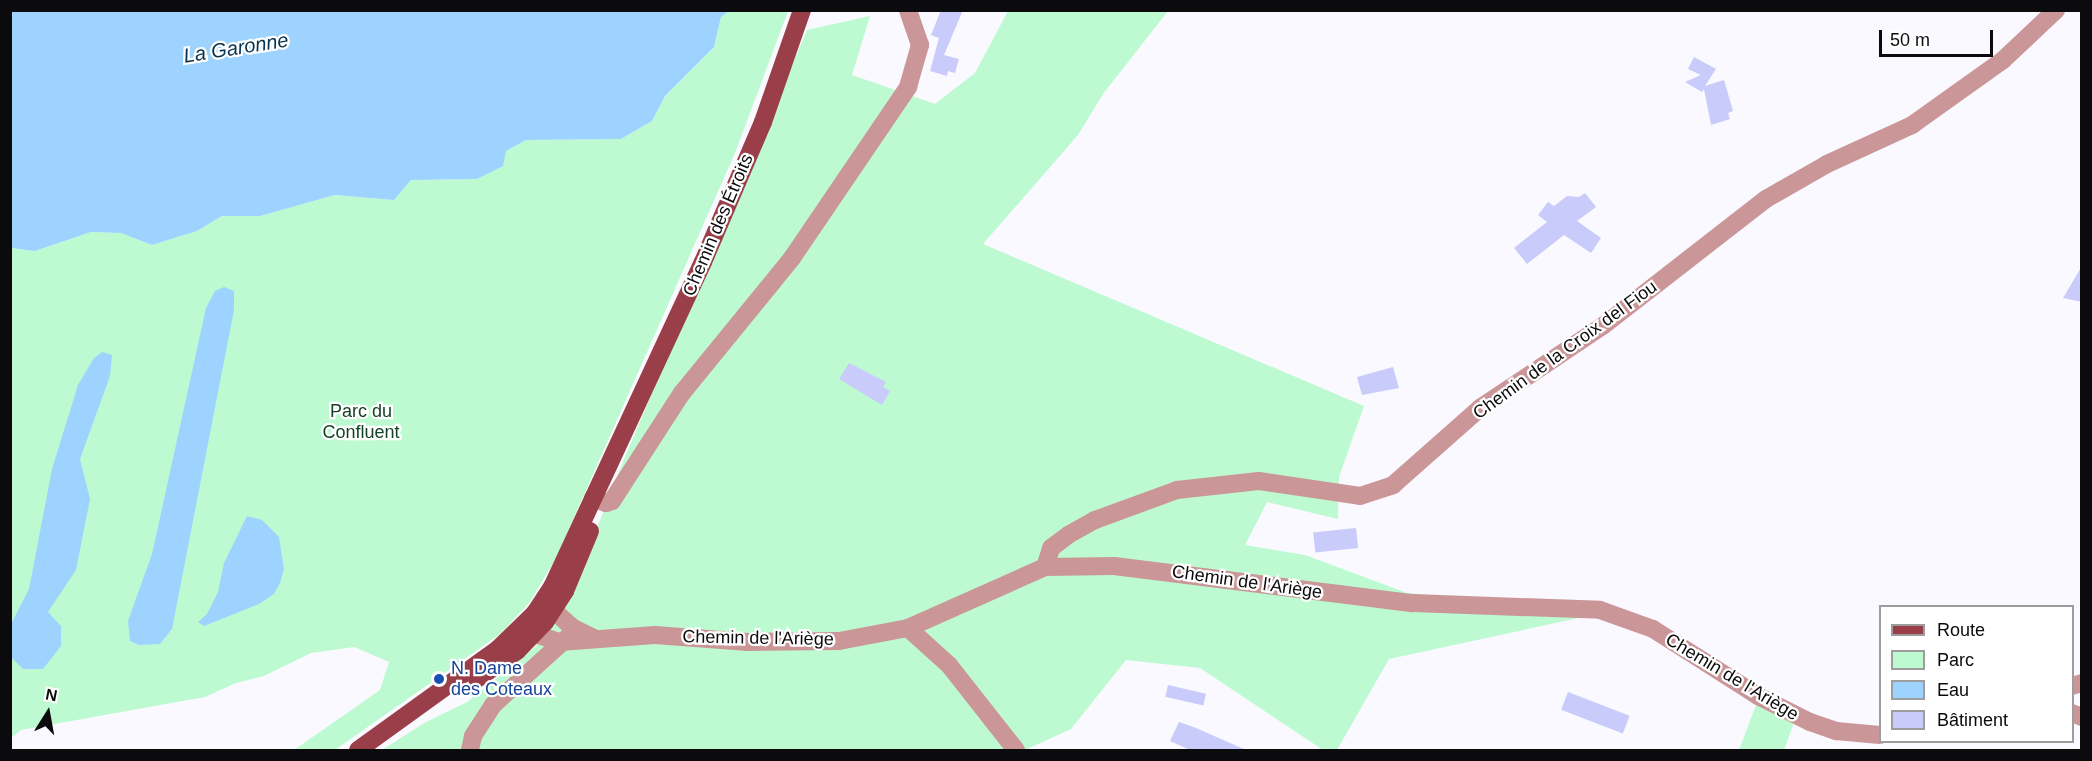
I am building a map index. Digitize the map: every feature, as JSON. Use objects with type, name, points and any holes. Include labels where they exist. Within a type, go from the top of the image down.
[{"type":"main road","name":"Chemin des Étroits","points":[[407,717],[481,677],[535,634],[553,610],[576,567],[598,500],[625,435],[763,122],[802,10]]},
{"type":"main road","name":"Chemin des Étroits","points":[[358,750],[407,717],[498,649],[535,613],[598,500]]},
{"type":"street","points":[[598,500],[612,501],[682,393],[792,258],[908,87],[920,45],[908,10]]},
{"type":"street","name":"Chemin de la Croix del Fiou","points":[[1045,567],[1051,548],[1068,535],[1095,520],[1177,489],[1259,482],[1360,496],[1393,485],[1480,408],[1604,325],[1766,199],[1827,164],[1912,125],[2003,60],[2056,10]]},
{"type":"street","name":"Chemin de l'Ariège","points":[[535,634],[559,642],[655,635],[809,643],[876,636],[908,628],[1045,567],[1114,566],[1413,603],[1599,610],[1653,629],[1758,696],[1810,722],[1836,731],[1879,735]]},
{"type":"street","points":[[535,634],[535,613],[553,610]]},
{"type":"street","name":"Chemin de l'Ariège","points":[[553,610],[573,628],[597,639]]},
{"type":"street","points":[[470,750],[473,736],[493,705],[553,653],[559,642],[573,628]]},
{"type":"street","points":[[908,628],[949,665],[1016,750]]},
{"type":"green space","name":"Parc du Confluent","points":[[729,11],[788,11],[735,153],[556,558],[530,602],[500,634],[335,750],[294,750],[380,690],[389,662],[354,647],[311,653],[264,676],[236,683],[205,697],[21,730],[11,738],[11,248],[35,251],[91,232],[121,233],[152,245],[197,231],[222,216],[260,216],[335,195],[394,200],[411,180],[477,179],[506,151],[526,140],[621,139],[652,121],[665,96],[714,47],[721,17]]},
{"type":"green space","points":[[1008,11],[1168,11],[1103,94],[1078,135],[983,244],[1364,406],[1339,477],[1338,519],[1267,502],[1245,545],[1305,555],[1407,593],[1611,611],[1389,659],[1337,750],[1323,750],[1200,668],[1126,660],[1071,729],[1025,750],[382,750],[424,723],[467,702],[535,647],[568,602],[624,459],[807,30],[870,16],[852,75],[935,104],[975,73]]},
{"type":"green space","points":[[1758,700],[1797,714],[1784,750],[1739,750]]},
{"type":"water","name":"La Garonne","points":[[11,10],[729,11],[721,17],[714,47],[665,96],[652,121],[621,139],[526,140],[506,151],[503,166],[477,179],[411,180],[394,200],[335,195],[260,216],[222,216],[197,231],[152,245],[121,233],[91,232],[35,251],[11,248]]},
{"type":"water","points":[[224,287],[234,291],[234,310],[172,629],[160,644],[139,645],[130,641],[128,621],[152,554],[206,308],[215,291]]},
{"type":"water","points":[[102,352],[112,355],[110,376],[80,459],[90,499],[76,570],[48,612],[61,626],[61,646],[43,669],[23,669],[11,657],[11,624],[29,589],[52,469],[78,385],[94,358]]},
{"type":"water","points":[[247,516],[262,520],[279,537],[284,569],[280,583],[274,594],[259,604],[204,626],[198,622],[207,614],[218,592],[224,563]]},
{"type":"building","points":[[941,10],[963,10],[944,55],[959,59],[955,73],[948,71],[947,76],[930,71],[939,38],[931,35]]},
{"type":"building","points":[[1694,57],[1716,69],[1705,86],[1724,80],[1733,111],[1728,113],[1730,119],[1711,125],[1704,89],[1702,92],[1685,82],[1701,75],[1688,69]]},
{"type":"building","points":[[1585,193],[1596,207],[1577,221],[1601,238],[1591,253],[1564,235],[1527,264],[1514,248],[1547,222],[1538,215],[1548,202],[1554,206],[1567,196],[1579,197]]},
{"type":"building","points":[[2082,266],[2082,302],[2063,298]]},
{"type":"building","points":[[849,363],[886,382],[883,387],[890,391],[882,405],[839,379]]},
{"type":"building","points":[[1393,367],[1399,388],[1362,395],[1357,377]]},
{"type":"building","points":[[1356,528],[1358,548],[1315,552],[1313,532]]},
{"type":"building","points":[[1168,685],[1206,694],[1203,705],[1165,697]]},
{"type":"building","points":[[1568,692],[1630,716],[1623,733],[1561,710]]},
{"type":"building","points":[[1179,722],[1246,750],[1190,750],[1170,741]]},
{"type":"place","name":"N. Dame des Coteaux","points":[[439,679]]}]
